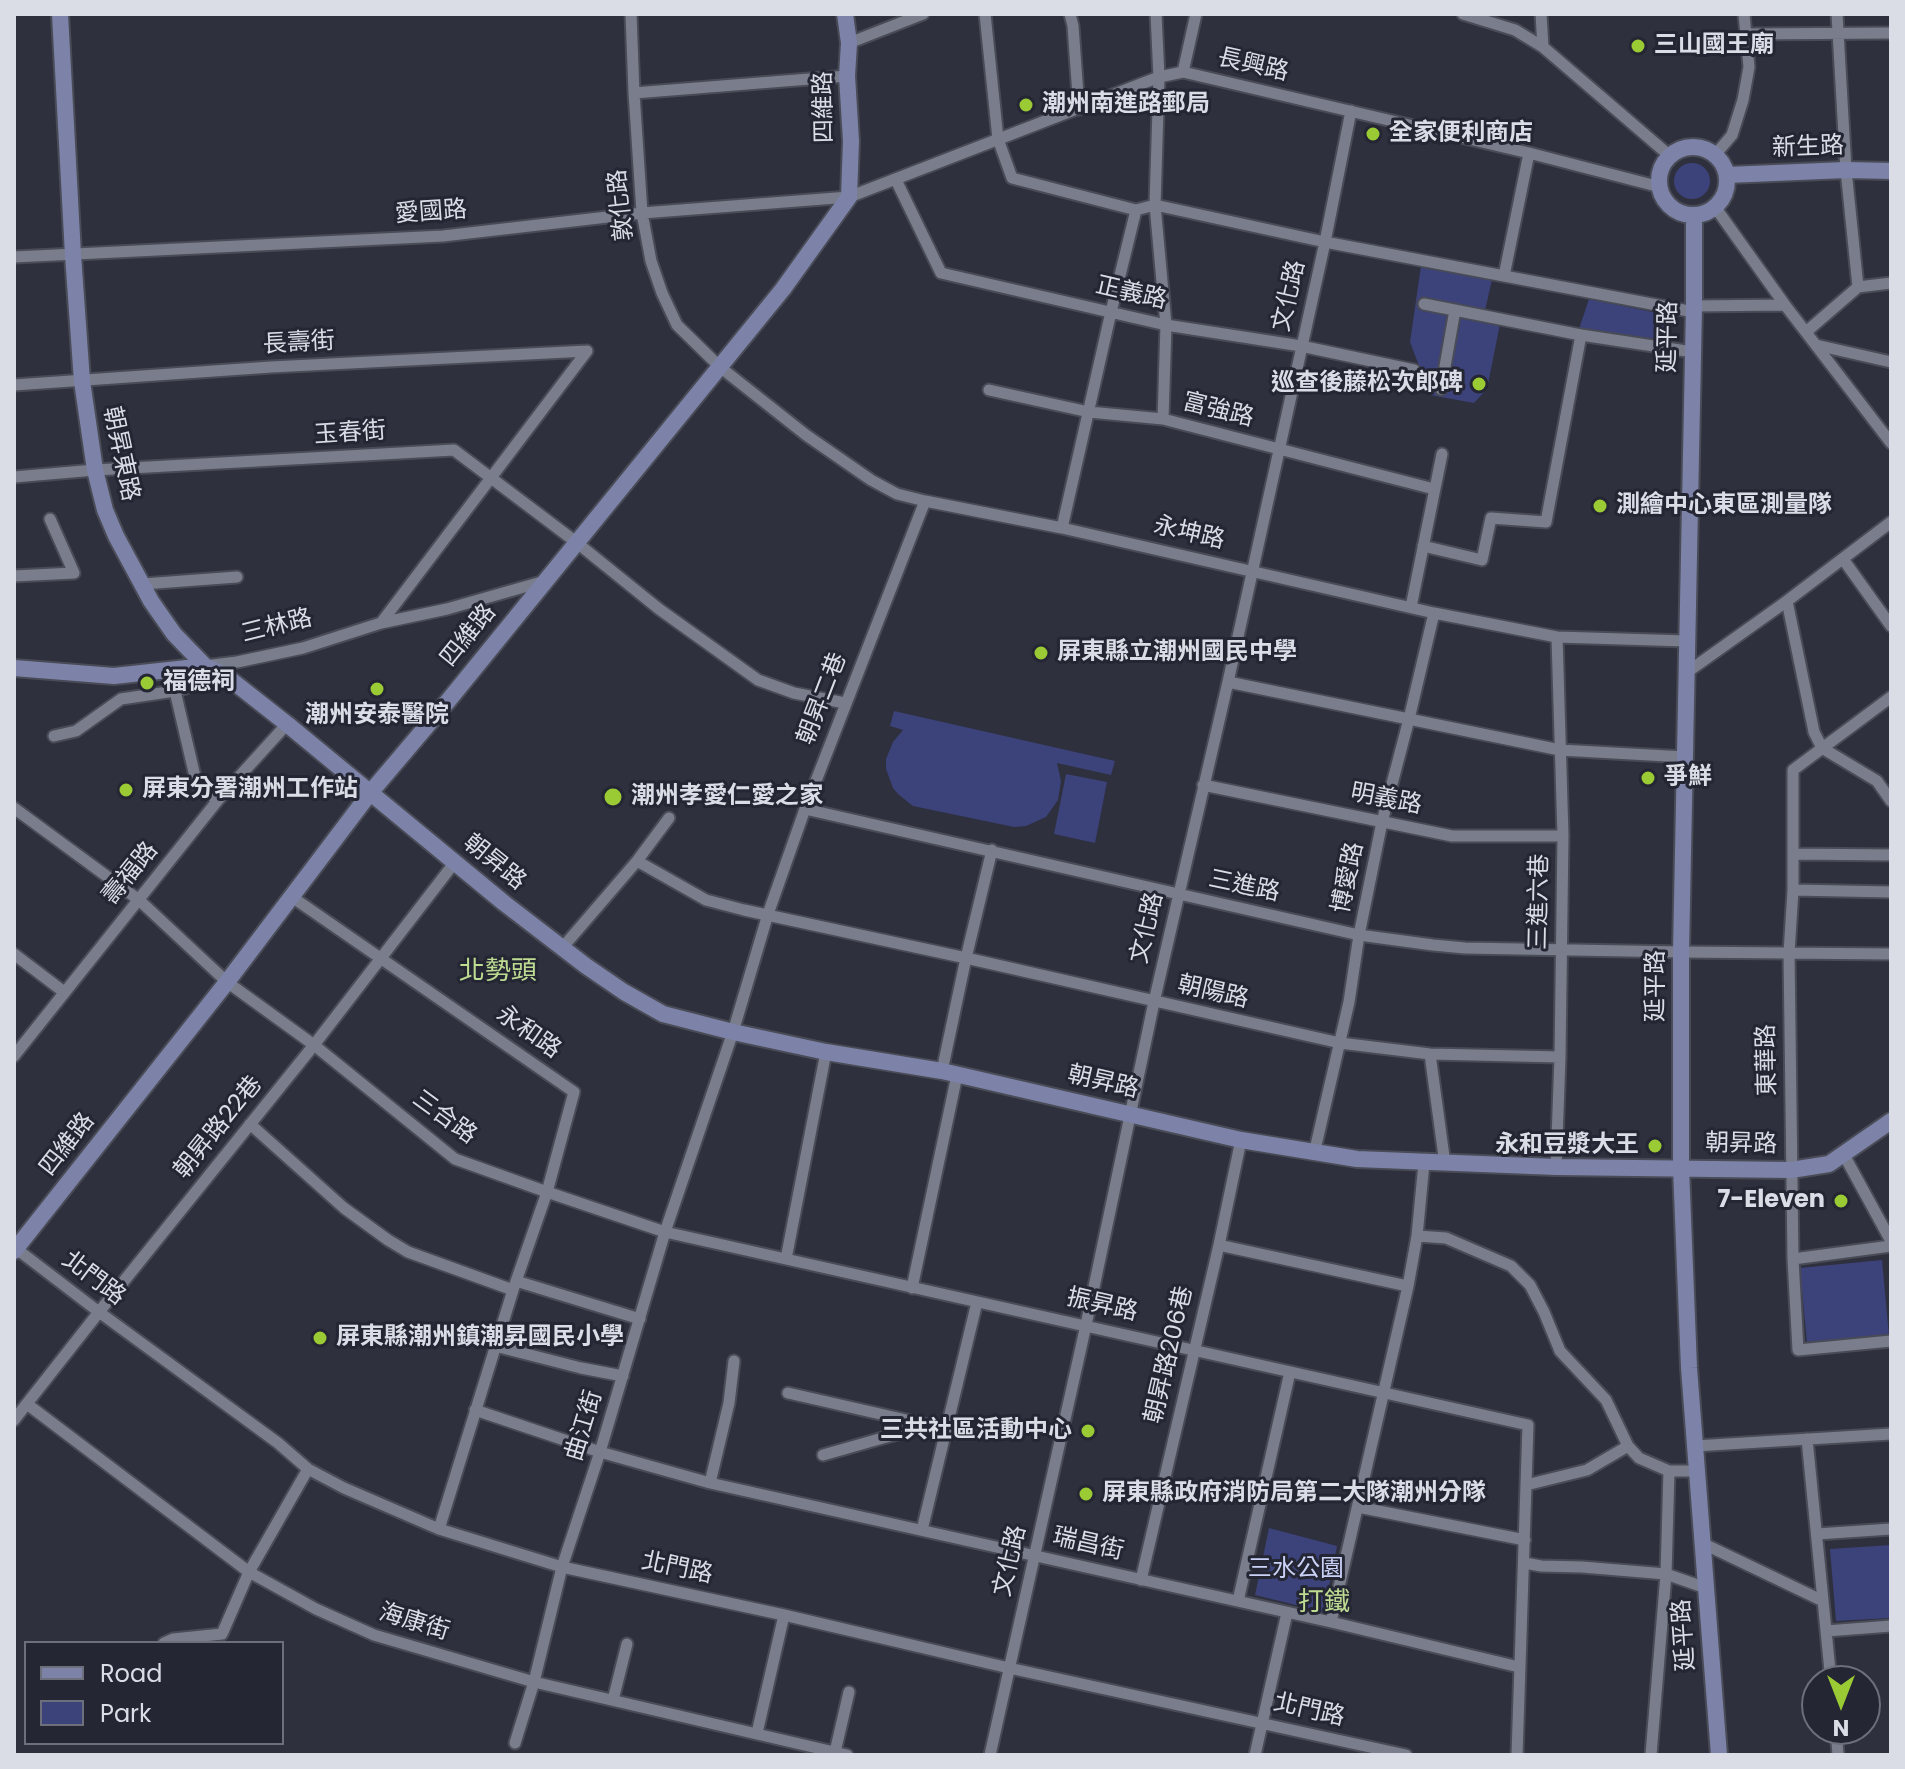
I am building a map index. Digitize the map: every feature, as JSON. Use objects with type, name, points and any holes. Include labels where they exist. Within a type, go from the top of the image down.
[{"type":"main road","name":"朝昇東路","points":[[60,14],[82,381],[95,470],[105,510],[151,601],[174,634],[205,666],[226,676],[370,793]]},
{"type":"main road","name":"四維路","points":[[15,1249],[227,982],[370,793],[783,289],[849,197],[849,43],[845,14]]},
{"type":"main road","points":[[1697,148],[1715,155],[1727,175],[1727,185],[1715,207],[1694,215],[1677,211],[1669,205],[1660,187],[1660,176],[1670,156],[1678,150],[1697,148]]},
{"type":"main road","name":"新生路","points":[[1727,175],[1891,171]]},
{"type":"main road","name":"延平路","points":[[1694,215],[1681,952],[1681,1168],[1689,1368],[1719,1755]]},
{"type":"main road","name":"三林路","points":[[14,668],[114,676],[205,666]]},
{"type":"main road","name":"朝昇路","points":[[370,793],[504,903],[624,992],[663,1014],[733,1032],[949,1073],[1241,1140],[1357,1159],[1556,1167],[1791,1170],[1829,1164],[1891,1121]]},
{"type":"street","name":"敦化路","points":[[631,14],[642,213],[651,261],[677,325],[720,367]]},
{"type":"street","points":[[849,43],[923,14]]},
{"type":"street","points":[[985,14],[998,139],[1012,178],[1136,210],[1155,205],[1325,242],[1694,309],[1785,305]]},
{"type":"street","points":[[1070,14],[1079,109]]},
{"type":"street","points":[[1156,14],[1159,77],[1155,205],[1166,325],[1163,419]]},
{"type":"street","points":[[1183,72],[1196,14]]},
{"type":"street","points":[[1463,14],[1515,30],[1543,47],[1670,156]]},
{"type":"street","points":[[1541,14],[1543,47]]},
{"type":"street","points":[[1715,155],[1732,135],[1743,100],[1749,67],[1744,14]]},
{"type":"street","points":[[1837,14],[1846,170],[1858,287]]},
{"type":"street","points":[[1747,34],[1891,33]]},
{"type":"street","name":"長興路","points":[[849,197],[1159,77],[1183,72],[1660,187]]},
{"type":"street","points":[[634,93],[847,76]]},
{"type":"street","name":"文化路","points":[[990,1755],[1154,1002],[1325,242],[1351,111]]},
{"type":"street","points":[[1504,276],[1529,153]]},
{"type":"street","name":"正義路","points":[[896,180],[941,273],[1166,325],[1301,346],[1414,370]]},
{"type":"street","name":"愛國路","points":[[14,257],[443,236],[642,213],[849,197]]},
{"type":"street","points":[[1715,207],[1785,305],[1891,443]]},
{"type":"street","points":[[1062,528],[1136,210]]},
{"type":"street","points":[[1806,332],[1858,287],[1891,283]]},
{"type":"street","points":[[1424,304],[1581,335],[1693,352]]},
{"type":"street","points":[[1441,389],[1455,310]]},
{"type":"street","points":[[1423,546],[1482,560],[1491,518],[1546,522],[1581,335]]},
{"type":"street","points":[[1816,345],[1891,362]]},
{"type":"street","name":"長壽街","points":[[14,385],[271,367],[587,351],[489,478]]},
{"type":"street","name":"永坤路","points":[[720,367],[806,435],[897,494],[1252,570],[1434,613],[1557,637],[1686,641]]},
{"type":"street","name":"富強路","points":[[989,390],[1089,412],[1163,419],[1434,489]]},
{"type":"street","name":"玉春街","points":[[14,477],[454,450],[659,609],[758,680],[794,693],[845,703]]},
{"type":"street","points":[[1411,607],[1442,454]]},
{"type":"street","points":[[381,623],[489,478]]},
{"type":"street","name":"朝昇二巷","points":[[733,1032],[768,914],[805,809],[925,501]]},
{"type":"street","points":[[14,576],[74,573],[50,519]]},
{"type":"street","points":[[1686,673],[1891,522]]},
{"type":"street","points":[[1843,559],[1891,626]]},
{"type":"street","points":[[143,584],[237,577]]},
{"type":"street","name":"三林路","points":[[205,666],[303,648],[381,623],[447,609],[545,581]]},
{"type":"street","points":[[1787,601],[1814,732],[1822,748],[1877,781],[1891,801]]},
{"type":"street","name":"博愛路","points":[[1314,1154],[1349,1002],[1382,822],[1434,613]]},
{"type":"street","name":"三進六巷","points":[[1556,1167],[1563,836],[1557,637]]},
{"type":"street","points":[[114,676],[121,699]]},
{"type":"street","points":[[54,736],[76,731],[121,699],[175,691],[226,676]]},
{"type":"street","points":[[1228,682],[1560,750],[1685,757]]},
{"type":"street","points":[[175,691],[197,785],[218,800]]},
{"type":"street","points":[[1822,748],[1891,697]]},
{"type":"street","name":"壽福路","points":[[14,1056],[218,800],[287,724]]},
{"type":"street","name":"東華路","points":[[1822,748],[1793,770],[1794,854],[1789,953],[1793,1259],[1798,1350],[1891,1341]]},
{"type":"street","name":"明義路","points":[[1203,785],[1452,836],[1563,836]]},
{"type":"street","name":"三合路","points":[[14,808],[139,900],[227,982],[314,1045],[455,1159],[665,1232]]},
{"type":"street","name":"三進路","points":[[805,809],[1359,935],[1433,945],[1562,950],[1891,954]]},
{"type":"street","points":[[563,947],[637,861],[669,818]]},
{"type":"street","points":[[912,1288],[966,958],[992,850]]},
{"type":"street","points":[[1794,854],[1891,855]]},
{"type":"street","points":[[637,861],[706,900],[768,914]]},
{"type":"street","name":"朝昇路22巷","points":[[14,1420],[314,1045],[455,862]]},
{"type":"street","points":[[1793,890],[1891,892]]},
{"type":"street","name":"永和路","points":[[292,897],[574,1092],[547,1192]]},
{"type":"street","name":"朝陽路","points":[[768,914],[1340,1043],[1430,1054],[1560,1057]]},
{"type":"street","points":[[14,954],[64,992]]},
{"type":"street","name":"曲江街","points":[[515,1743],[534,1682],[562,1567],[600,1452],[665,1232],[733,1032]]},
{"type":"street","points":[[786,1259],[826,1052]]},
{"type":"street","points":[[1430,1054],[1445,1164]]},
{"type":"street","points":[[250,1124],[344,1208],[408,1252],[640,1319]]},
{"type":"street","name":"朝昇路206巷","points":[[1141,1580],[1241,1140]]},
{"type":"street","points":[[1793,1259],[1891,1244],[1844,1155]]},
{"type":"street","points":[[1331,1622],[1408,1286],[1417,1236],[1424,1163]]},
{"type":"street","points":[[439,1529],[514,1285],[547,1192]]},
{"type":"street","name":"振昇路","points":[[665,1232],[1528,1425],[1526,1485]]},
{"type":"street","points":[[1417,1236],[1446,1238],[1511,1266],[1530,1285],[1560,1351],[1606,1400],[1628,1446],[1639,1458],[1669,1471],[1697,1471]]},
{"type":"street","points":[[1219,1245],[1408,1286]]},
{"type":"street","name":"北門路","points":[[15,1249],[278,1443],[308,1469],[439,1529],[562,1567],[1406,1755]]},
{"type":"street","points":[[922,1530],[977,1302]]},
{"type":"street","points":[[495,1346],[623,1376]]},
{"type":"street","points":[[710,1483],[729,1403],[734,1361]]},
{"type":"street","points":[[1238,1601],[1290,1372]]},
{"type":"street","points":[[788,1393],[946,1429]]},
{"type":"street","name":"海康街","points":[[27,1404],[249,1572],[316,1609],[374,1635],[534,1682],[841,1754]]},
{"type":"street","name":"瑞昌街","points":[[475,1410],[600,1452],[710,1483],[1519,1667]]},
{"type":"street","points":[[823,1455],[929,1425]]},
{"type":"street","points":[[1695,1446],[1891,1434]]},
{"type":"street","points":[[1807,1439],[1829,1665]]},
{"type":"street","points":[[1517,1755],[1526,1485],[1587,1470],[1628,1446]]},
{"type":"street","points":[[168,1641],[222,1634],[249,1572],[308,1469]]},
{"type":"street","points":[[1651,1755],[1666,1574],[1669,1471]]},
{"type":"street","points":[[1358,1507],[1525,1540]]},
{"type":"street","points":[[1817,1534],[1891,1529]]},
{"type":"street","points":[[1702,1543],[1823,1601]]},
{"type":"street","points":[[1525,1563],[1666,1574],[1706,1588]]},
{"type":"street","points":[[1255,1755],[1287,1613]]},
{"type":"street","points":[[757,1733],[784,1615]]},
{"type":"street","points":[[1826,1631],[1891,1626]]},
{"type":"street","points":[[613,1700],[627,1644]]},
{"type":"street","points":[[841,1754],[849,1692]]},
{"type":"green space","points":[[1692,163],[1705,168],[1710,181],[1705,194],[1692,199],[1679,194],[1674,181],[1679,168]]},
{"type":"green space","points":[[1421,266],[1492,280],[1485,310],[1579,329],[1589,299],[1667,315],[1666,354],[1500,324],[1487,389],[1474,403],[1430,395],[1410,342]]},
{"type":"green space","points":[[894,711],[1115,761],[1111,775],[1057,763],[1061,781],[1058,800],[1046,817],[1026,826],[1014,827],[913,806],[893,788],[886,769],[886,759],[893,742],[903,730],[890,726]]},
{"type":"green space","points":[[1066,774],[1107,782],[1095,843],[1054,834]]},
{"type":"green space","points":[[1882,1260],[1889,1336],[1807,1343],[1800,1268]]},
{"type":"green space","name":"三水公園","points":[[1269,1528],[1337,1546],[1324,1612],[1255,1595]]},
{"type":"green space","points":[[1891,1545],[1891,1618],[1836,1621],[1830,1549]]},
{"type":"place","name":"三山國王廟","points":[[1638,46]]},
{"type":"place","name":"潮州南進路郵局","points":[[1026,105]]},
{"type":"place","name":"全家便利商店","points":[[1373,134]]},
{"type":"place","name":"巡查後藤松次郎碑","points":[[1479,384]]},
{"type":"place","name":"測繪中心東區測量隊","points":[[1600,506]]},
{"type":"place","name":"屏東縣立潮州國民中學","points":[[1041,653]]},
{"type":"place","name":"福德祠","points":[[147,683]]},
{"type":"place","name":"潮州安泰醫院","points":[[377,689]]},
{"type":"place","name":"爭鮮","points":[[1648,778]]},
{"type":"place","name":"屏東分署潮州工作站","points":[[126,790]]},
{"type":"place","name":"潮州孝愛仁愛之家","points":[[613,797]]},
{"type":"place","name":"永和豆漿大王","points":[[1655,1146]]},
{"type":"place","name":"7-Eleven","points":[[1841,1201]]},
{"type":"place","name":"屏東縣潮州鎮潮昇國民小學","points":[[320,1338]]},
{"type":"place","name":"三共社區活動中心","points":[[1088,1431]]},
{"type":"place","name":"屏東縣政府消防局第二大隊潮州分隊","points":[[1086,1494]]},
{"type":"district","name":"北勢頭","points":[[498,972]]},
{"type":"district","name":"打鐵","points":[[1324,1603]]}]
